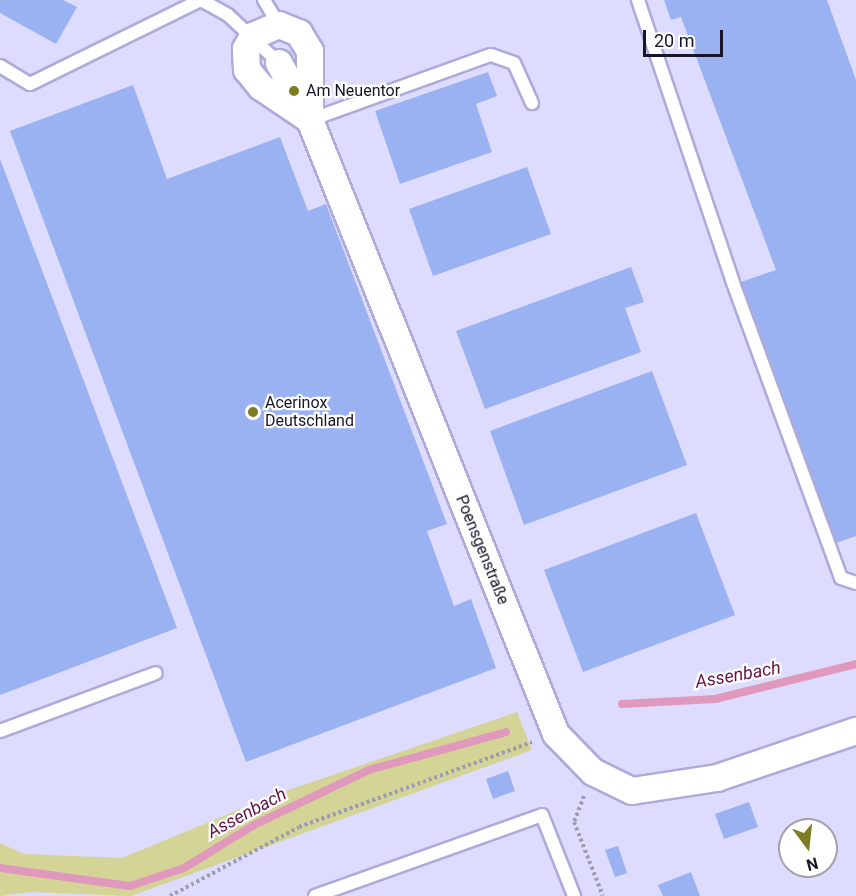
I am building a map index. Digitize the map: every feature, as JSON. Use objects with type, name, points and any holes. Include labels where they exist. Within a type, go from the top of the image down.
[{"type":"street","points":[[279,25],[299,33],[310,51],[310,120],[252,79],[244,58],[253,36],[279,25]]},
{"type":"street","name":"Poensgenstraße","points":[[279,63],[310,120],[556,734],[593,772],[632,791],[717,778],[856,731]]},
{"type":"lane","points":[[0,66],[30,84],[201,0],[253,36],[279,63]]},
{"type":"lane","points":[[264,0],[279,25]]},
{"type":"lane","points":[[638,0],[732,280],[841,578],[856,583]]},
{"type":"lane","points":[[310,120],[490,55],[514,63],[532,103]]},
{"type":"lane","points":[[0,731],[156,673]]},
{"type":"lane","points":[[315,896],[542,815],[574,896]]},
{"type":"path","points":[[170,896],[299,827],[556,734]]},
{"type":"path","points":[[593,772],[574,822],[603,896]]},
{"type":"shaded area","points":[[0,0],[856,0],[856,896],[0,896]]},
{"type":"green space","points":[[517,712],[532,750],[131,896],[30,892],[0,896],[0,843],[24,854],[122,858],[274,795]]},
{"type":"building","points":[[0,0],[63,0],[77,7],[56,44],[0,13]]},
{"type":"building","points":[[664,0],[827,0],[856,80],[856,536],[836,543],[738,283],[776,270],[681,17],[671,20]]},
{"type":"building","points":[[488,72],[497,96],[476,104],[492,152],[400,184],[375,111]]},
{"type":"building","points":[[133,85],[167,179],[280,137],[308,211],[326,204],[447,524],[427,531],[454,606],[471,599],[496,668],[246,762],[10,131]]},
{"type":"building","points":[[0,159],[177,628],[0,695]]},
{"type":"building","points":[[527,167],[551,234],[433,276],[409,209]]},
{"type":"building","points":[[631,267],[644,302],[625,308],[641,352],[485,409],[456,331]]},
{"type":"building","points":[[652,371],[687,465],[524,525],[490,431]]},
{"type":"building","points":[[696,513],[735,615],[583,672],[544,570]]},
{"type":"building","points":[[508,771],[515,791],[493,799],[486,779]]},
{"type":"building","points":[[749,802],[758,827],[724,839],[715,814]]},
{"type":"building","points":[[618,846],[627,873],[615,877],[605,850]]},
{"type":"building","points":[[691,872],[700,896],[663,896],[658,885]]},
{"type":"waterway","name":"Assenbach","points":[[622,704],[715,699],[856,664]]},
{"type":"waterway","name":"Assenbach","points":[[0,868],[130,886],[184,868],[254,825],[369,770],[506,732]]},
{"type":"place","name":"Am Neuentor","points":[[294,91]]},
{"type":"place","name":"Acerinox Deutschland","points":[[253,412]]}]
